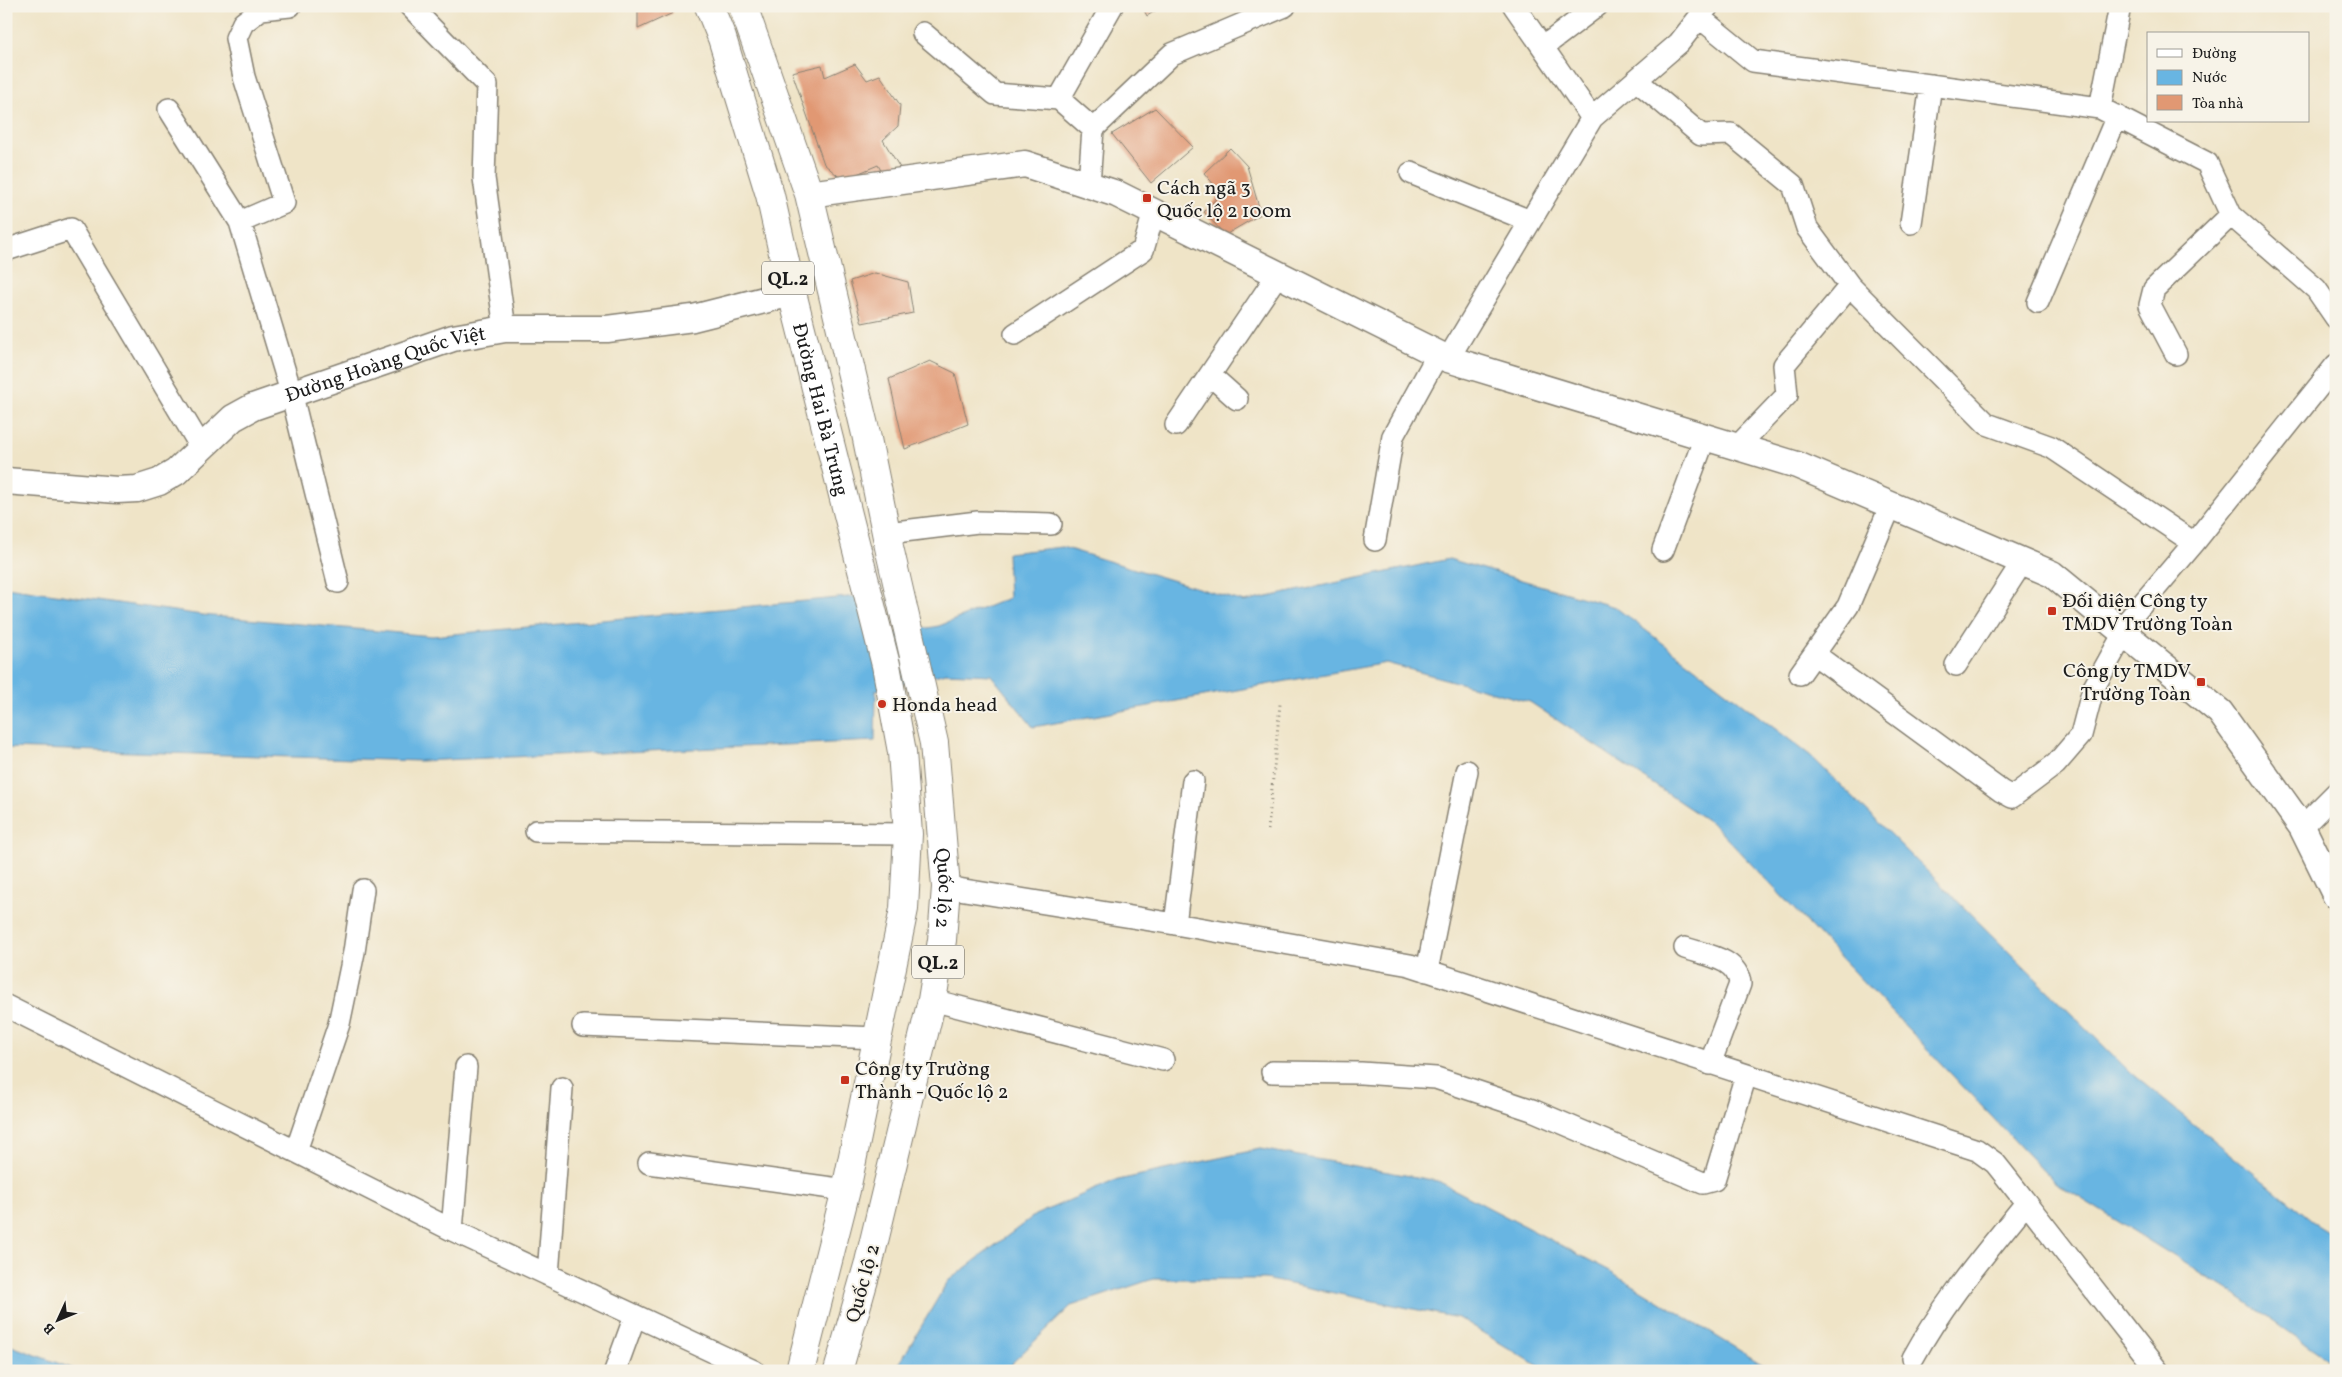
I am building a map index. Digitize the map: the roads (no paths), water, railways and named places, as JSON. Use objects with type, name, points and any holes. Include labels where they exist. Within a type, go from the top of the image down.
[{"type":"highway","name":"Đường Hai Bà Trưng","points":[[709,6],[722,38],[770,195],[792,293],[858,553]]},
{"type":"highway","name":"Đường Hai Bà Trưng","points":[[743,6],[809,194],[866,434],[888,540]]},
{"type":"highway","name":"Quốc lộ 2","points":[[838,1371],[869,1262],[932,1000],[942,940],[946,887],[934,743],[888,540]]},
{"type":"highway","name":"Quốc lộ 2","points":[[800,1371],[846,1190],[904,909],[908,834],[898,732],[886,665],[858,553]]},
{"type":"street","points":[[240,222],[284,202],[244,77],[236,38],[243,23],[261,9],[290,6]]},
{"type":"street","points":[[410,6],[487,85],[484,178],[506,330]]},
{"type":"street","points":[[1059,99],[1112,6]]},
{"type":"street","points":[[1089,184],[1093,129],[1172,54],[1285,6]]},
{"type":"street","points":[[1514,6],[1592,118]]},
{"type":"street","points":[[1543,47],[1596,6]]},
{"type":"street","points":[[2038,302],[2108,112],[2120,6]]},
{"type":"street","points":[[1375,540],[1392,436],[1530,222],[1592,118],[1679,43],[1704,12],[1753,61],[1931,85],[2108,112],[2207,162],[2231,215],[2316,289],[2336,318]]},
{"type":"street","points":[[923,33],[995,94],[1059,99],[1093,129]]},
{"type":"street","points":[[1636,80],[1701,135],[1731,134],[1793,185],[1807,228],[1850,286],[1987,424],[2051,447],[2194,543]]},
{"type":"street","points":[[1911,223],[1931,85]]},
{"type":"street","points":[[169,109],[240,222],[291,392],[338,582]]},
{"type":"street","points":[[809,194],[1025,164],[1118,194],[1443,357],[1797,465],[2052,574],[2220,712],[2302,826],[2336,896]]},
{"type":"street","points":[[1411,173],[1530,222]]},
{"type":"street","points":[[1015,334],[1143,250],[1154,212]]},
{"type":"street","points":[[2176,354],[2150,305],[2154,289],[2231,215]]},
{"type":"street","points":[[7,247],[71,230],[202,447]]},
{"type":"street","points":[[1176,425],[1278,274]]},
{"type":"street","points":[[1737,447],[1787,395],[1784,365],[1850,286]]},
{"type":"street","name":"Đường Hoàng Quốc Việt","points":[[6,481],[117,490],[137,489],[159,482],[176,472],[233,418],[253,406],[453,338],[506,330],[616,328],[693,318],[792,293]]},
{"type":"street","points":[[1814,654],[2001,791],[2012,797],[2056,764],[2081,735],[2093,689],[2122,631],[2336,365]]},
{"type":"street","points":[[1210,375],[1237,399]]},
{"type":"street","points":[[1663,550],[1705,437]]},
{"type":"street","points":[[1800,674],[1848,606],[1891,505]]},
{"type":"street","points":[[888,540],[978,522],[1051,524]]},
{"type":"street","points":[[1956,665],[2023,561]]},
{"type":"street","points":[[1427,971],[1467,771]]},
{"type":"street","points":[[1174,924],[1193,781]]},
{"type":"street","points":[[2302,826],[2336,793]]},
{"type":"street","points":[[536,831],[908,834]]},
{"type":"street","points":[[946,887],[1410,965],[1977,1150],[1995,1163],[2158,1371]]},
{"type":"street","points":[[296,1151],[339,1024],[354,952],[363,890]]},
{"type":"street","points":[[1685,948],[1730,964],[1739,976],[1740,984],[1710,1064]]},
{"type":"street","points":[[932,1000],[1163,1060]]},
{"type":"street","points":[[6,1006],[452,1230],[754,1371]]},
{"type":"street","points":[[583,1026],[877,1038]]},
{"type":"street","points":[[452,1230],[466,1067]]},
{"type":"street","points":[[1272,1072],[1361,1073],[1436,1078],[1532,1110],[1703,1183],[1714,1180],[1746,1075]]},
{"type":"street","points":[[548,1275],[562,1088]]},
{"type":"street","points":[[649,1162],[846,1190]]},
{"type":"street","points":[[1913,1358],[1928,1331],[1948,1302],[2026,1203]]},
{"type":"street","points":[[615,1371],[635,1316]]},
{"type":"water","points":[[1062,547],[1244,602],[1449,559],[1615,607],[1811,756],[2132,1074],[2312,1221],[2336,1236],[2336,1365],[2238,1296],[2053,1181],[1713,824],[1530,702],[1386,663],[1033,727],[991,675],[946,673],[876,690],[875,741],[420,761],[6,748],[6,587],[202,615],[432,636],[859,596],[869,638],[939,626],[1009,598],[1007,553]]},
{"type":"water","points":[[1260,1149],[1438,1181],[1610,1271],[1773,1371],[1547,1371],[1458,1318],[1265,1279],[1153,1279],[1071,1306],[1013,1362],[1009,1371],[895,1371],[948,1281],[1035,1215],[1114,1181]]},
{"type":"water","points":[[6,1344],[79,1371],[6,1371]]},
{"type":"place","name":"Cách ngã 3 Quốc lộ 2 100m","points":[[1147,198]]},
{"type":"place","name":"Đối diện Công ty TMDV Trường Toàn","points":[[2052,611]]},
{"type":"place","name":"Công ty TMDV Trường Toàn","points":[[2201,682]]},
{"type":"place","name":"Honda head","points":[[882,704]]},
{"type":"place","name":"Công ty Trường Thành - Quốc lộ 2","points":[[845,1080]]}]
